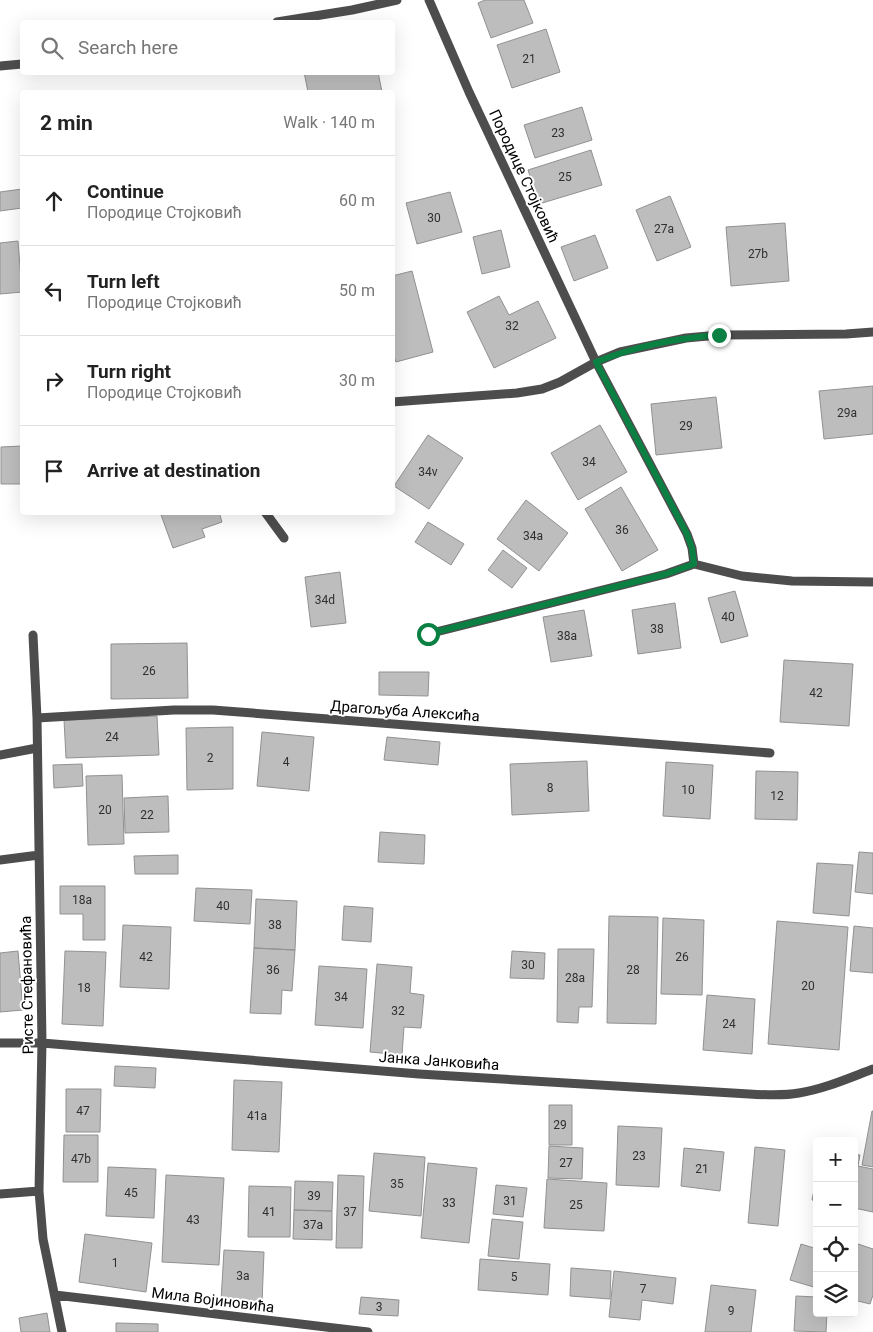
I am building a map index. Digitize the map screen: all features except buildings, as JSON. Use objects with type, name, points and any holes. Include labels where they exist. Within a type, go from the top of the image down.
[{"type":"street","points":[[290,20],[398,0]]},
{"type":"street","name":"Породице Стојковић","points":[[429,0],[469,92],[596,362],[687,534],[692,548],[694,564]]},
{"type":"street","points":[[0,66],[20,64]]},
{"type":"street","points":[[395,402],[518,393],[542,389],[620,352],[686,338],[719,335],[873,332]]},
{"type":"street","points":[[267,515],[284,538]]},
{"type":"street","points":[[428,634],[656,576],[694,564],[742,576],[810,581],[873,582]]},
{"type":"street","name":"Ристе Стефановића","points":[[33,635],[37,718],[42,1043],[38,1191],[43,1239],[62,1332]]},
{"type":"street","name":"Драгољуба Алексића","points":[[37,718],[174,710],[213,710],[770,753]]},
{"type":"street","points":[[0,755],[37,748]]},
{"type":"street","points":[[0,860],[39,855]]},
{"type":"street","name":"Јанка Јанковића","points":[[0,1043],[42,1043],[419,1074],[780,1095],[816,1089],[873,1069]]},
{"type":"street","points":[[0,1194],[38,1191]]},
{"type":"street","name":"Мила Војиновића","points":[[55,1295],[368,1332]]},
{"type":"route","points":[[428,634],[666,574],[694,564],[692,548],[687,534],[596,362],[620,352],[654,344],[686,338],[719,335]]}]
